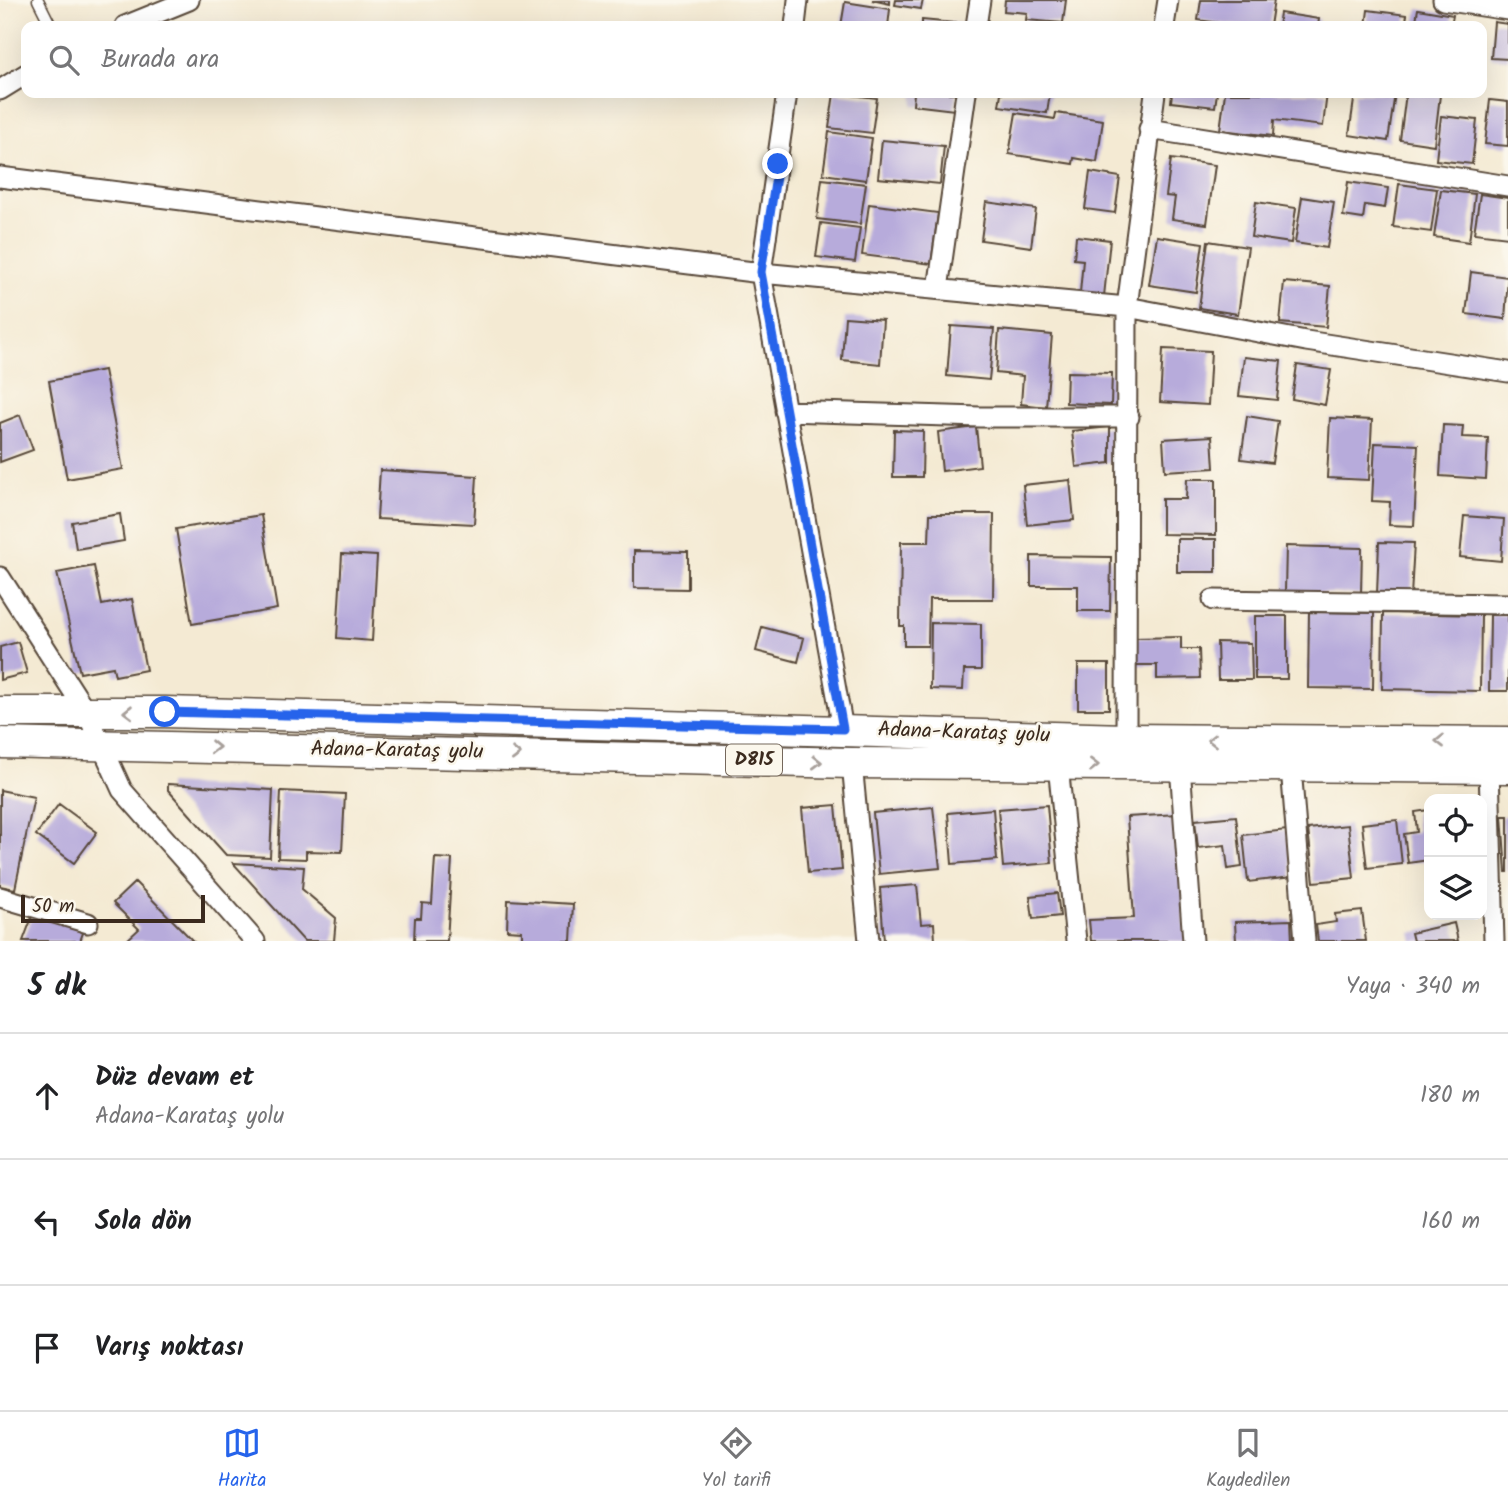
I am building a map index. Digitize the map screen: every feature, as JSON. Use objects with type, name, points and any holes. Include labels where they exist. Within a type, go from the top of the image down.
[{"type":"main road","name":"Adana-Karataş yolu","points":[[0,712],[165,712],[1126,739],[1508,742]]},
{"type":"main road","name":"Adana-Karataş yolu","points":[[0,743],[852,763],[1499,768]]},
{"type":"street","points":[[137,21],[189,0]]},
{"type":"street","points":[[796,21],[798,0]]},
{"type":"street","points":[[977,21],[980,0]]},
{"type":"street","points":[[1165,21],[1168,0]]},
{"type":"street","points":[[1443,0],[1508,10]]},
{"type":"street","points":[[0,90],[21,77]]},
{"type":"street","points":[[786,98],[761,272],[843,729]]},
{"type":"street","points":[[938,289],[965,98]]},
{"type":"street","points":[[1126,739],[1129,417],[1127,307],[1154,98]]},
{"type":"street","points":[[1149,129],[1508,186]]},
{"type":"street","points":[[0,177],[761,272],[1127,307],[1306,341],[1508,372]]},
{"type":"street","points":[[785,411],[980,417],[1129,417]]},
{"type":"street","points":[[0,578],[86,713],[122,790],[255,941]]},
{"type":"street","points":[[1213,600],[1508,604]]},
{"type":"street","points":[[852,763],[869,941]]},
{"type":"street","points":[[1058,765],[1076,941]]},
{"type":"street","points":[[1180,766],[1193,941]]},
{"type":"street","points":[[1291,767],[1305,941]]},
{"type":"street","points":[[1494,941],[1499,768]]},
{"type":"street","points":[[0,897],[88,923]]},
{"type":"lane","points":[[38,0],[48,21]]},
{"type":"building","points":[[872,0],[890,0],[890,4]]},
{"type":"building","points":[[896,0],[923,0],[921,9],[895,5]]},
{"type":"building","points":[[1005,0],[1066,0],[1063,21],[1026,20],[1027,13],[1004,11]]},
{"type":"building","points":[[1201,0],[1274,0],[1271,21],[1198,20]]},
{"type":"building","points":[[845,2],[890,9],[889,21],[842,21]]},
{"type":"building","points":[[1418,9],[1453,15],[1452,21],[1416,21]]},
{"type":"building","points":[[1368,10],[1407,15],[1406,21],[1367,21]]},
{"type":"building","points":[[1280,13],[1319,19],[1319,21],[1279,21]]},
{"type":"building","points":[[1494,22],[1508,24],[1508,59],[1491,58]]},
{"type":"building","points":[[833,98],[877,98],[872,133],[829,128]]},
{"type":"building","points":[[914,98],[955,98],[954,110],[913,105]]},
{"type":"building","points":[[1000,98],[1049,98],[1047,113],[999,106]]},
{"type":"building","points":[[1171,98],[1216,98],[1215,107],[1171,102]]},
{"type":"building","points":[[1224,98],[1326,98],[1323,126],[1274,120],[1273,136],[1220,130]]},
{"type":"building","points":[[1354,98],[1394,98],[1388,141],[1349,135]]},
{"type":"building","points":[[1405,98],[1440,98],[1434,145],[1400,140]]},
{"type":"building","points":[[1490,100],[1508,102],[1508,146],[1485,144]]},
{"type":"building","points":[[1016,113],[1055,119],[1056,113],[1103,120],[1097,162],[1074,158],[1073,164],[1009,154]]},
{"type":"building","points":[[1441,116],[1477,120],[1472,164],[1436,160]]},
{"type":"building","points":[[829,132],[872,138],[866,180],[823,174]]},
{"type":"building","points":[[882,140],[944,146],[940,184],[878,178]]},
{"type":"building","points":[[1171,159],[1215,165],[1207,224],[1172,219],[1175,197],[1166,196]]},
{"type":"building","points":[[1090,172],[1120,177],[1115,213],[1085,209]]},
{"type":"building","points":[[822,179],[866,184],[860,224],[817,219]]},
{"type":"building","points":[[1348,182],[1388,188],[1385,208],[1365,205],[1363,219],[1343,216]]},
{"type":"building","points":[[1399,184],[1437,189],[1431,232],[1393,227]]},
{"type":"building","points":[[1441,190],[1475,194],[1469,242],[1434,237]]},
{"type":"building","points":[[1480,194],[1508,198],[1508,237],[1474,233]]},
{"type":"building","points":[[1302,197],[1334,202],[1327,248],[1295,243]]},
{"type":"building","points":[[986,202],[1036,209],[1031,247],[981,240]]},
{"type":"building","points":[[1256,202],[1296,208],[1291,243],[1251,237]]},
{"type":"building","points":[[869,204],[938,213],[931,264],[862,255]]},
{"type":"building","points":[[821,223],[860,228],[855,262],[816,257]]},
{"type":"building","points":[[1076,236],[1110,240],[1104,296],[1080,293],[1083,260],[1074,259]]},
{"type":"building","points":[[1157,236],[1203,243],[1196,292],[1149,285]]},
{"type":"building","points":[[1208,241],[1248,247],[1238,314],[1199,308]]},
{"type":"building","points":[[1471,272],[1508,277],[1505,319],[1466,314]]},
{"type":"building","points":[[1284,282],[1330,286],[1326,327],[1280,323]]},
{"type":"building","points":[[845,317],[883,320],[880,364],[842,360]]},
{"type":"building","points":[[951,326],[994,329],[989,380],[947,376]]},
{"type":"building","points":[[999,330],[1052,335],[1046,407],[1021,404],[1023,376],[996,373]]},
{"type":"building","points":[[1163,349],[1211,351],[1208,405],[1160,402]]},
{"type":"building","points":[[1244,357],[1281,361],[1277,400],[1239,396]]},
{"type":"building","points":[[1297,365],[1331,370],[1325,405],[1292,399]]},
{"type":"building","points":[[104,370],[123,469],[67,479],[49,381]]},
{"type":"building","points":[[1067,372],[1112,373],[1111,405],[1066,403]]},
{"type":"building","points":[[20,415],[33,450],[0,462],[0,423]]},
{"type":"building","points":[[1247,416],[1278,421],[1272,463],[1241,459]]},
{"type":"building","points":[[1330,418],[1372,420],[1369,480],[1327,478]]},
{"type":"building","points":[[1443,425],[1463,426],[1462,437],[1488,438],[1486,479],[1440,476]]},
{"type":"building","points":[[976,427],[980,466],[942,471],[938,432]]},
{"type":"building","points":[[1110,427],[1110,463],[1076,467],[1072,431]]},
{"type":"building","points":[[894,430],[923,431],[922,477],[893,477]]},
{"type":"building","points":[[1212,436],[1214,468],[1165,471],[1163,439]]},
{"type":"building","points":[[1375,443],[1418,445],[1414,526],[1389,525],[1390,502],[1372,501]]},
{"type":"building","points":[[380,470],[477,476],[474,524],[377,519]]},
{"type":"building","points":[[1187,479],[1216,479],[1216,535],[1162,534],[1162,499],[1186,499]]},
{"type":"building","points":[[1070,480],[1074,520],[1027,525],[1023,485]]},
{"type":"building","points":[[120,514],[124,541],[76,549],[72,522]]},
{"type":"building","points":[[930,514],[994,514],[993,599],[929,599],[928,646],[904,646],[904,626],[900,626],[901,542],[929,542]]},
{"type":"building","points":[[261,515],[277,609],[192,624],[176,529]]},
{"type":"building","points":[[1464,516],[1504,519],[1501,561],[1460,557]]},
{"type":"building","points":[[1177,539],[1216,539],[1216,572],[1177,572]]},
{"type":"building","points":[[1379,542],[1414,543],[1411,596],[1377,594]]},
{"type":"building","points":[[1286,546],[1362,548],[1361,594],[1285,592]]},
{"type":"building","points":[[634,551],[688,552],[688,589],[634,588]]},
{"type":"building","points":[[342,554],[377,556],[372,641],[337,638]]},
{"type":"building","points":[[1031,556],[1111,557],[1110,611],[1078,611],[1078,586],[1031,586]]},
{"type":"building","points":[[94,566],[102,605],[132,599],[146,670],[115,676],[113,667],[80,673],[57,573]]},
{"type":"building","points":[[1309,612],[1374,613],[1373,689],[1308,688]]},
{"type":"building","points":[[1383,613],[1481,615],[1480,691],[1382,689]]},
{"type":"building","points":[[1490,615],[1508,615],[1508,691],[1489,691]]},
{"type":"building","points":[[1255,616],[1287,616],[1287,679],[1255,679]]},
{"type":"building","points":[[931,623],[981,624],[981,670],[964,670],[963,690],[930,689]]},
{"type":"building","points":[[762,627],[804,638],[798,662],[756,651]]},
{"type":"building","points":[[1181,637],[1181,649],[1199,649],[1200,678],[1157,679],[1157,665],[1136,665],[1136,638]]},
{"type":"building","points":[[18,642],[27,673],[0,680],[0,647]]},
{"type":"building","points":[[1217,642],[1251,643],[1252,680],[1218,680]]},
{"type":"building","points":[[1078,664],[1109,664],[1109,709],[1078,709]]},
{"type":"building","points":[[168,784],[273,790],[270,857],[226,855],[168,790]]},
{"type":"building","points":[[0,790],[34,797],[15,889],[0,886]]},
{"type":"building","points":[[281,791],[345,794],[342,852],[306,851],[306,859],[278,858]]},
{"type":"building","points":[[59,804],[97,832],[74,863],[36,835]]},
{"type":"building","points":[[836,805],[842,870],[808,873],[802,808]]},
{"type":"building","points":[[1047,805],[1052,863],[1003,867],[998,809]]},
{"type":"building","points":[[933,807],[940,868],[879,874],[873,813]]},
{"type":"building","points":[[993,809],[997,860],[952,864],[948,813]]},
{"type":"building","points":[[1424,811],[1424,861],[1408,863],[1404,834],[1417,832],[1415,812]]},
{"type":"building","points":[[1178,814],[1186,941],[1091,941],[1089,920],[1134,918],[1127,817]]},
{"type":"building","points":[[1236,816],[1242,867],[1228,869],[1225,845],[1198,848],[1195,820]]},
{"type":"building","points":[[1502,816],[1508,816],[1508,872],[1506,872]]},
{"type":"building","points":[[1397,820],[1402,864],[1367,868],[1362,824]]},
{"type":"building","points":[[1348,825],[1354,878],[1314,882],[1308,829]]},
{"type":"building","points":[[1287,830],[1292,877],[1248,882],[1243,835]]},
{"type":"building","points":[[435,858],[452,859],[447,941],[414,941],[415,918],[421,918],[422,903],[432,904]]},
{"type":"building","points":[[233,863],[304,867],[302,889],[336,918],[334,941],[304,941]]},
{"type":"building","points":[[135,882],[193,941],[126,941],[139,929],[113,903]]},
{"type":"building","points":[[917,885],[921,924],[934,923],[935,941],[884,941],[880,888]]},
{"type":"building","points":[[1057,893],[1060,916],[1033,919],[1030,896]]},
{"type":"building","points":[[508,900],[573,904],[571,941],[522,941],[522,931],[507,930]]},
{"type":"building","points":[[1362,911],[1366,941],[1318,941],[1316,925],[1336,922],[1335,914]]},
{"type":"building","points":[[34,912],[84,930],[80,941],[23,941]]},
{"type":"building","points":[[1291,920],[1292,941],[1236,941],[1235,922]]},
{"type":"building","points":[[1454,923],[1458,941],[1413,941],[1411,933]]},
{"type":"route","points":[[165,712],[843,729],[761,272],[778,164]]}]
